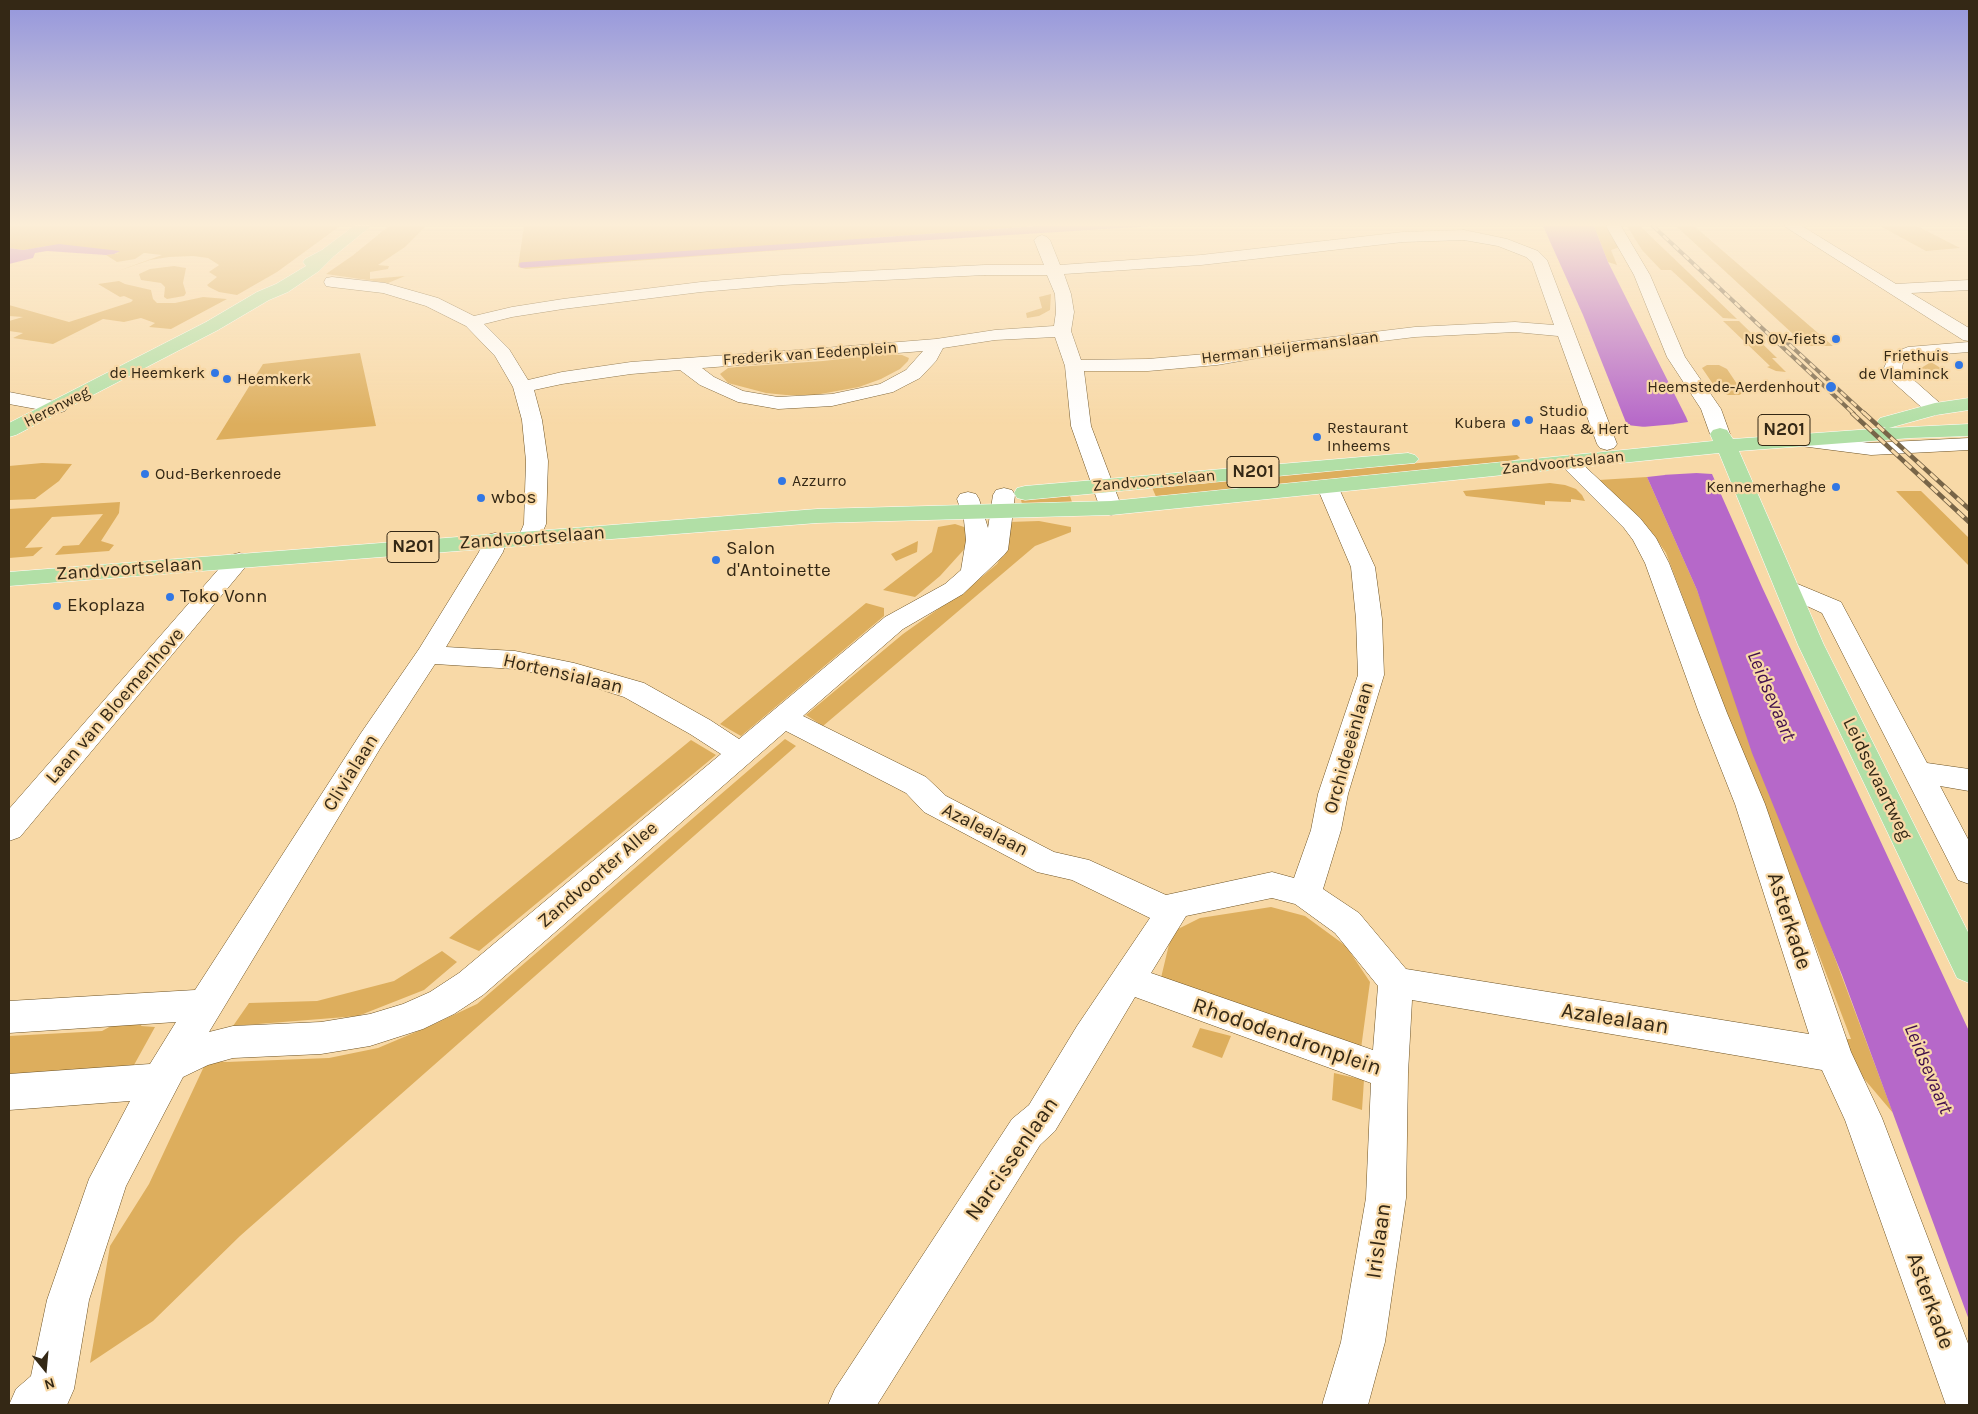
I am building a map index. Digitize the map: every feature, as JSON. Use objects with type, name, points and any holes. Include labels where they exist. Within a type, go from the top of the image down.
[{"type":"main road","name":"Herenweg","points":[[9,431],[212,326],[271,292]]},
{"type":"main road","name":"Zandvoortselaan","points":[[1003,503],[1111,508],[1328,487],[1575,468],[1650,447],[1885,422],[1935,409],[1969,404]]},
{"type":"main road","name":"N201","points":[[1935,409],[1947,419],[1969,428]]},
{"type":"main road","name":"Zandvoortselaan","points":[[1723,440],[1800,440],[1969,428]]},
{"type":"main road","name":"Leidsevaartweg","points":[[1723,440],[1811,645],[1969,968]]},
{"type":"main road","name":"Zandvoortselaan","points":[[9,579],[495,540],[971,506],[1003,503],[1103,486],[1315,466],[1607,444],[1650,447]]},
{"type":"street","points":[[398,292],[432,302],[472,322],[502,353],[523,387],[532,420],[536,461],[534,524],[530,538]]},
{"type":"street","points":[[472,322],[512,312],[563,304],[668,292]]},
{"type":"street","points":[[1061,292],[1065,312],[1062,332],[1074,366],[1081,426],[1111,508]]},
{"type":"street","points":[[1551,292],[1607,444]]},
{"type":"street","name":"Leidsevaartweg","points":[[1649,292],[1676,357],[1711,409],[1723,440]]},
{"type":"street","points":[[1899,292],[1969,336]]},
{"type":"street","name":"Herman Heijermanslaan","points":[[1074,366],[1148,365],[1217,359],[1299,346],[1415,332],[1515,327],[1566,331]]},
{"type":"street","name":"Frederik van Eedenplein","points":[[523,387],[562,378],[632,368],[936,344],[995,335],[1062,332]]},
{"type":"street","name":"Frederik van Eedenplein","points":[[683,363],[707,381],[738,396],[778,403],[832,400],[886,388],[913,374],[929,357],[936,344]]},
{"type":"street","points":[[1935,409],[1900,378],[1893,368],[1894,363],[1897,358],[1914,351],[1969,347]]},
{"type":"street","points":[[9,398],[58,407]]},
{"type":"street","name":"Zandvoortselaan","points":[[1800,440],[1871,449],[1969,444]]},
{"type":"street","name":"Asterkade","points":[[1575,468],[1632,523],[1644,538],[1657,563],[1713,713],[1750,804],[1834,1055],[1863,1118],[1968,1405]]},
{"type":"street","name":"Orchideeënlaan","points":[[1306,894],[1326,830],[1333,794],[1371,675],[1370,619],[1363,567],[1328,487]]},
{"type":"street","name":"Zandvoorter Allee","points":[[166,1073],[202,1050],[233,1042],[322,1038],[370,1030],[410,1018],[442,1003],[471,984],[894,623],[954,589],[973,574],[996,550],[1003,503]]},
{"type":"street","points":[[971,506],[978,540],[973,574]]},
{"type":"street","name":"Clivialaan","points":[[205,1005],[371,740],[428,655],[491,552],[495,540]]},
{"type":"street","name":"Laan van Bloemenhove","points":[[9,829],[240,560]]},
{"type":"street","name":"Leidsevaartweg","points":[[1788,588],[1832,608],[1917,772],[1956,821],[1969,871]]},
{"type":"street","name":"Hortensialaan","points":[[428,655],[515,660],[574,672],[634,690],[700,727],[740,753]]},
{"type":"street","name":"Azalealaan","points":[[782,717],[916,785],[935,804],[1048,863],[1078,869],[1170,912]]},
{"type":"street","points":[[1917,772],[1969,780]]},
{"type":"street","points":[[1170,912],[1176,905],[1272,885],[1306,894],[1347,923],[1396,982]]},
{"type":"street","name":"Narcissenlaan","points":[[851,1405],[1026,1132],[1042,1118],[1170,912]]},
{"type":"street","name":"Rhododendronplein","points":[[1129,980],[1176,999],[1390,1073],[1396,982]]},
{"type":"street","name":"Azalealaan","points":[[1396,982],[1834,1055]]},
{"type":"street","points":[[9,1017],[205,1005]]},
{"type":"street","points":[[45,1400],[68,1300],[109,1179],[205,1005]]},
{"type":"street","points":[[9,1092],[166,1073]]},
{"type":"street","name":"Irislaan","points":[[1345,1405],[1363,1342],[1386,1198],[1390,1073]]},
{"type":"shaded area","points":[[112,292],[151,292],[153,299],[157,303],[175,303],[203,297],[227,299],[171,329],[149,327],[155,323],[141,318],[124,322],[103,319],[53,344],[13,338],[23,333],[9,331],[9,321],[23,317],[9,316],[9,305],[69,322],[133,300],[124,296],[120,297]]},
{"type":"shaded area","points":[[165,292],[186,293],[184,296],[167,299],[164,297]]},
{"type":"shaded area","points":[[219,292],[242,292],[237,295]]},
{"type":"shaded area","points":[[1695,292],[1709,292],[1737,319],[1723,318]]},
{"type":"shaded area","points":[[1747,292],[1770,292],[1833,346],[1806,346]]},
{"type":"shaded area","points":[[1051,294],[1050,310],[1039,316],[1027,318],[1026,313],[1042,308],[1039,297]]},
{"type":"shaded area","points":[[1723,321],[1739,321],[1777,358],[1772,358],[1786,372],[1776,371],[1767,367],[1770,366]]},
{"type":"shaded area","points":[[360,353],[376,426],[216,440],[263,364]]},
{"type":"shaded area","points":[[886,354],[902,355],[909,358],[900,369],[881,379],[859,387],[815,395],[766,393],[728,383],[720,374],[728,368]]},
{"type":"shaded area","points":[[1931,362],[1946,372],[1937,376],[1920,375],[1921,368]]},
{"type":"shaded area","points":[[1707,365],[1719,365],[1727,369],[1743,393],[1728,395],[1717,390],[1702,368]]},
{"type":"shaded area","points":[[1517,455],[1520,458],[1499,466],[1157,499],[1151,485]]},
{"type":"shaded area","points":[[42,463],[72,464],[59,481],[35,499],[9,500],[9,466]]},
{"type":"shaded area","points":[[1647,477],[1697,590],[1893,1113],[1849,1061],[1840,1039],[1851,1039],[1666,553],[1653,534],[1599,480]]},
{"type":"shaded area","points":[[1550,483],[1576,489],[1585,501],[1571,499],[1571,502],[1545,501],[1545,505],[1466,496],[1463,491]]},
{"type":"shaded area","points":[[1896,491],[1921,491],[1969,538],[1969,566]]},
{"type":"shaded area","points":[[1070,496],[1072,502],[1022,504],[1021,500]]},
{"type":"shaded area","points":[[120,502],[119,513],[101,541],[114,545],[109,551],[55,555],[63,546],[79,545],[103,514],[52,517],[25,548],[43,547],[33,556],[9,558],[9,509]]},
{"type":"shaded area","points":[[1039,521],[1071,527],[1071,532],[1035,546],[823,726],[806,715],[903,634],[972,585],[997,564],[1005,550],[1009,522]]},
{"type":"shaded area","points":[[955,524],[970,529],[969,544],[940,576],[915,597],[883,590],[932,552],[938,527]]},
{"type":"shaded area","points":[[918,541],[917,552],[896,561],[891,554]]},
{"type":"shaded area","points":[[866,603],[884,608],[884,616],[741,736],[720,724]]},
{"type":"shaded area","points":[[785,739],[796,746],[240,1236],[153,1321],[90,1363],[110,1246],[149,1184],[207,1060],[226,1062],[329,1058],[378,1048],[477,1004]]},
{"type":"shaded area","points":[[691,740],[716,755],[479,951],[449,938]]},
{"type":"shaded area","points":[[1271,907],[1305,916],[1346,946],[1370,982],[1360,1056],[1160,982],[1172,932],[1200,918]]},
{"type":"shaded area","points":[[442,951],[457,962],[424,990],[358,1016],[233,1026],[249,1003],[317,1001],[394,981]]},
{"type":"shaded area","points":[[144,1018],[141,1026],[155,1027],[129,1074],[92,1074],[9,1080],[9,1036],[102,1031],[122,1020]]},
{"type":"shaded area","points":[[1200,1028],[1231,1036],[1222,1058],[1192,1047]]},
{"type":"shaded area","points":[[1334,1073],[1364,1080],[1362,1110],[1332,1100]]},
{"type":"water","name":"Leidsevaart","points":[[1573,292],[1623,292],[1686,417],[1688,422],[1674,424],[1696,473],[1712,474],[1762,587],[1969,1031],[1969,1320],[1842,975],[1752,753],[1697,590],[1647,477],[1665,475],[1645,427],[1627,425]]},
{"type":"pier","points":[[1676,424],[1697,473],[1662,475],[1642,427]]},
{"type":"railway","points":[[1724,292],[1854,414]]},
{"type":"railway","points":[[1779,335],[1865,414]]},
{"type":"railway","points":[[1852,413],[1969,522]]},
{"type":"railway","points":[[1864,413],[1969,509]]},
{"type":"place","name":"NS OV-fiets","points":[[1836,339]]},
{"type":"place","name":"Friethuis de Vlaminck","points":[[1959,365]]},
{"type":"place","name":"de Heemkerk","points":[[215,373]]},
{"type":"place","name":"Heemkerk","points":[[227,379]]},
{"type":"place","name":"Heemstede-Aerdenhout","points":[[1831,387]]},
{"type":"place","name":"Studio Haas & Hert","points":[[1529,420]]},
{"type":"place","name":"Kubera","points":[[1516,423]]},
{"type":"place","name":"Restaurant Inheems","points":[[1317,437]]},
{"type":"place","name":"Oud-Berkenroede","points":[[145,474]]},
{"type":"place","name":"Azzurro","points":[[782,481]]},
{"type":"place","name":"Kennemerhaghe","points":[[1836,487]]},
{"type":"place","name":"wbos","points":[[481,498]]},
{"type":"place","name":"Salon d'Antoinette","points":[[716,560]]},
{"type":"place","name":"Toko Vonn","points":[[170,597]]},
{"type":"place","name":"Ekoplaza","points":[[57,606]]}]
